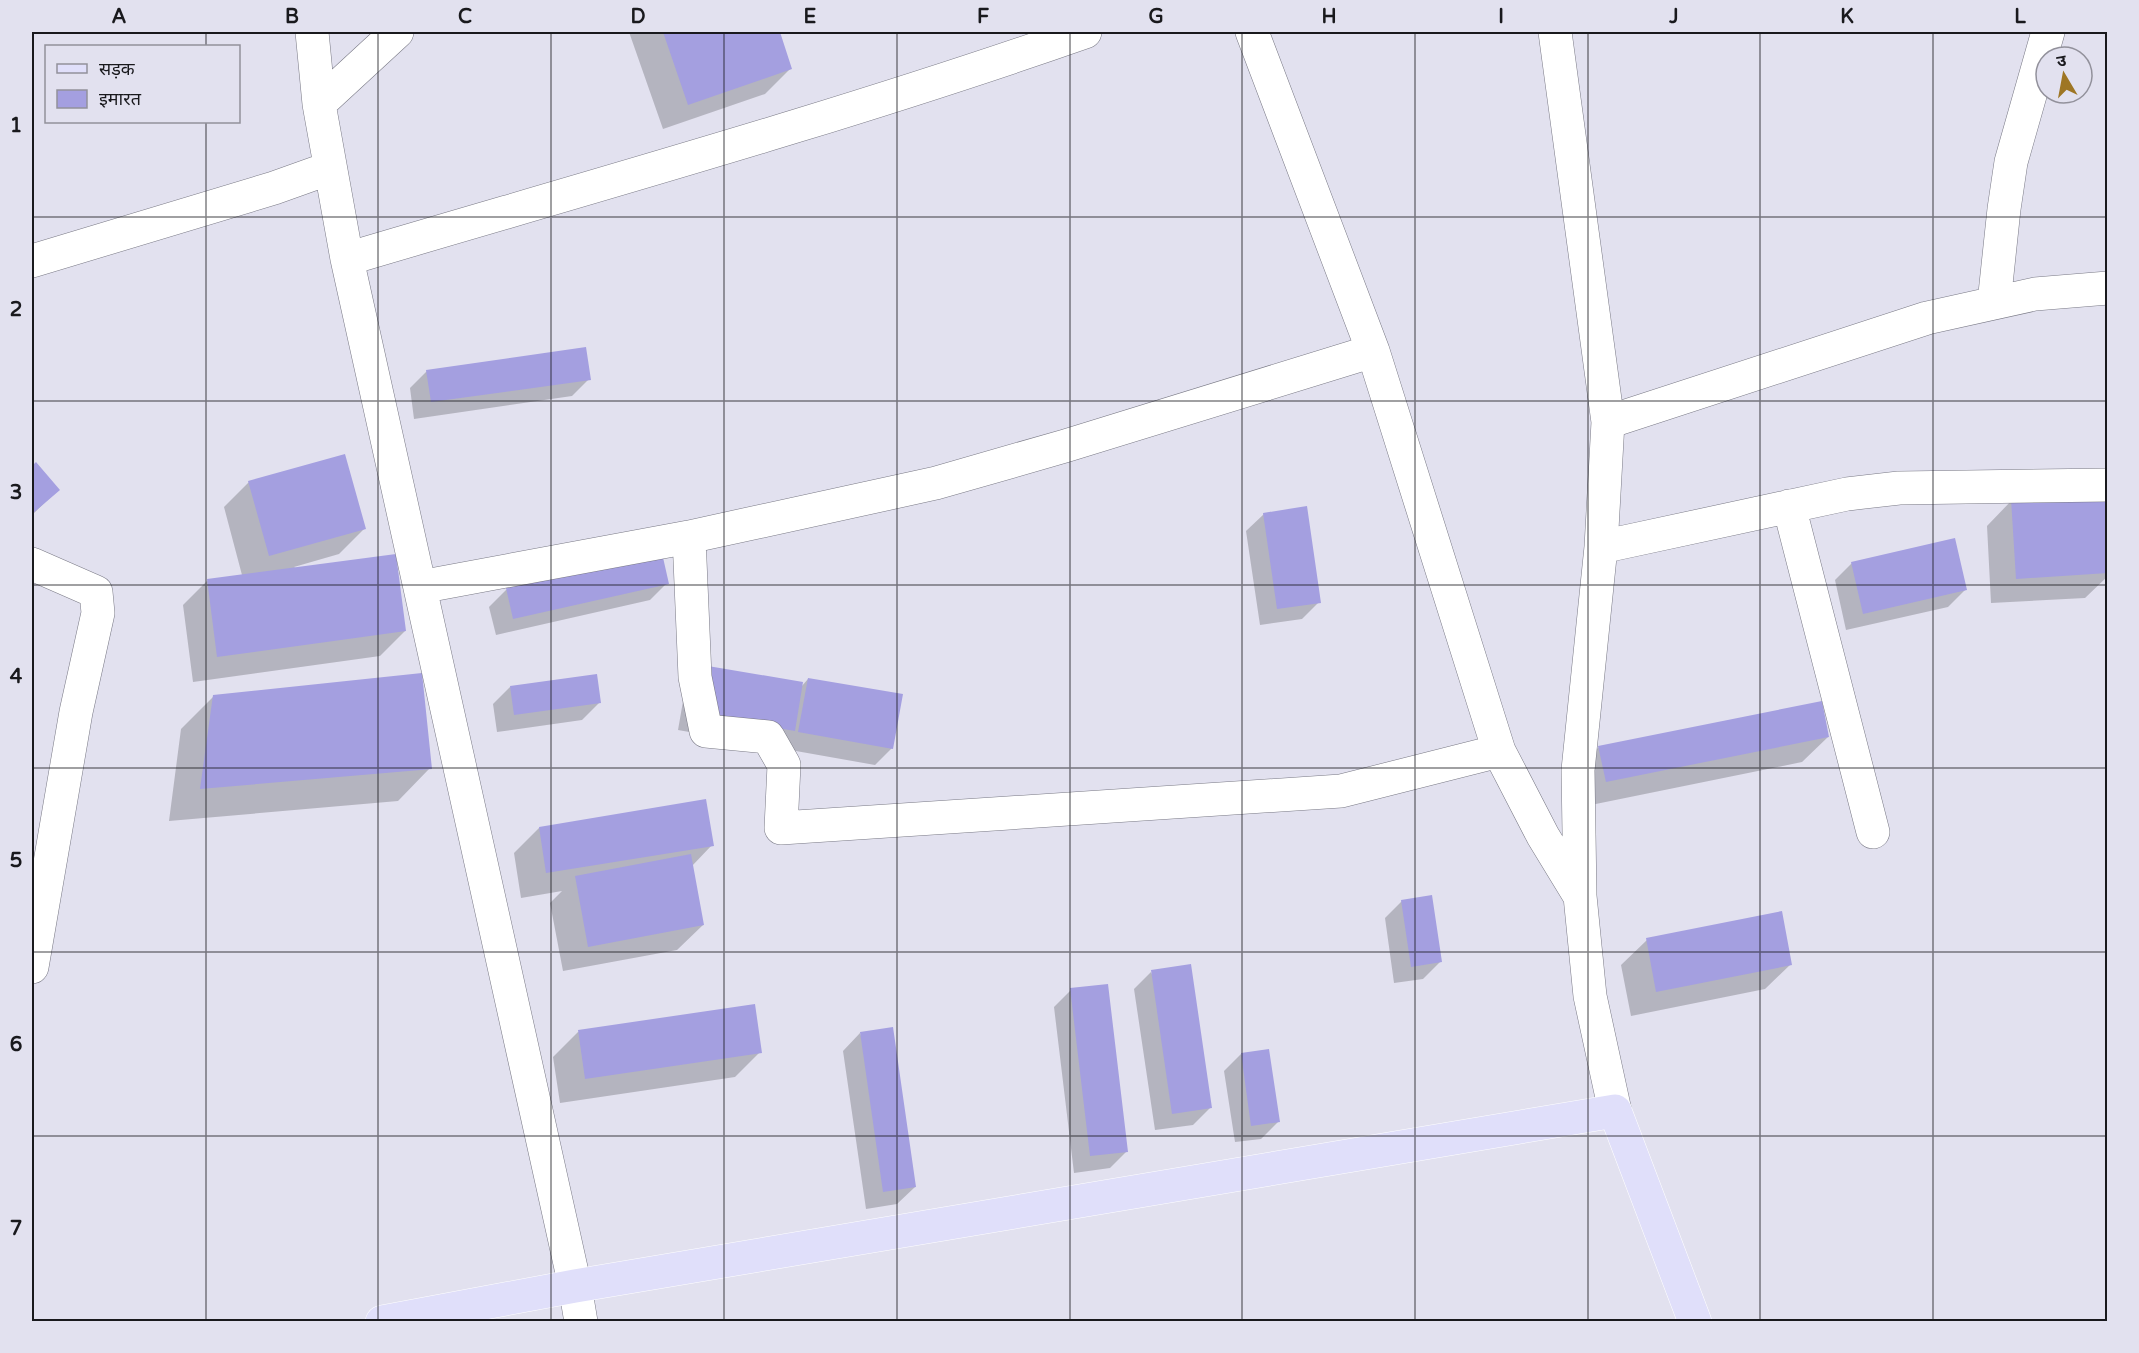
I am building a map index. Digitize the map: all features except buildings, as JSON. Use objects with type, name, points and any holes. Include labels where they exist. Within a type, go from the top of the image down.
[{"type":"main road","points":[[382,1322],[575,1286],[1615,1111],[1695,1322]]},
{"type":"street","points":[[312,32],[319,104],[347,259],[575,1286],[581,1322]]},
{"type":"street","points":[[319,104],[397,32]]},
{"type":"street","points":[[347,259],[990,65],[1085,32]]},
{"type":"street","points":[[1252,32],[1372,351],[1499,751],[1544,836],[1580,896]]},
{"type":"street","points":[[1555,32],[1608,422],[1601,548],[1578,770],[1580,896],[1590,996],[1615,1111]]},
{"type":"street","points":[[1994,303],[2004,208],[2012,162],[2048,32]]},
{"type":"street","points":[[32,261],[274,188],[330,168]]},
{"type":"street","points":[[1608,422],[1927,318],[2035,294],[2108,288]]},
{"type":"street","points":[[420,587],[689,537],[936,483],[1372,351]]},
{"type":"street","points":[[1601,548],[1847,494],[1899,488],[2108,485]]},
{"type":"street","points":[[1789,507],[1873,831]]},
{"type":"street","points":[[689,537],[695,677],[706,731],[768,737],[784,765],[781,828],[1341,791],[1499,751]]},
{"type":"street","points":[[32,564],[96,592],[98,613],[76,712],[32,967]]}]
